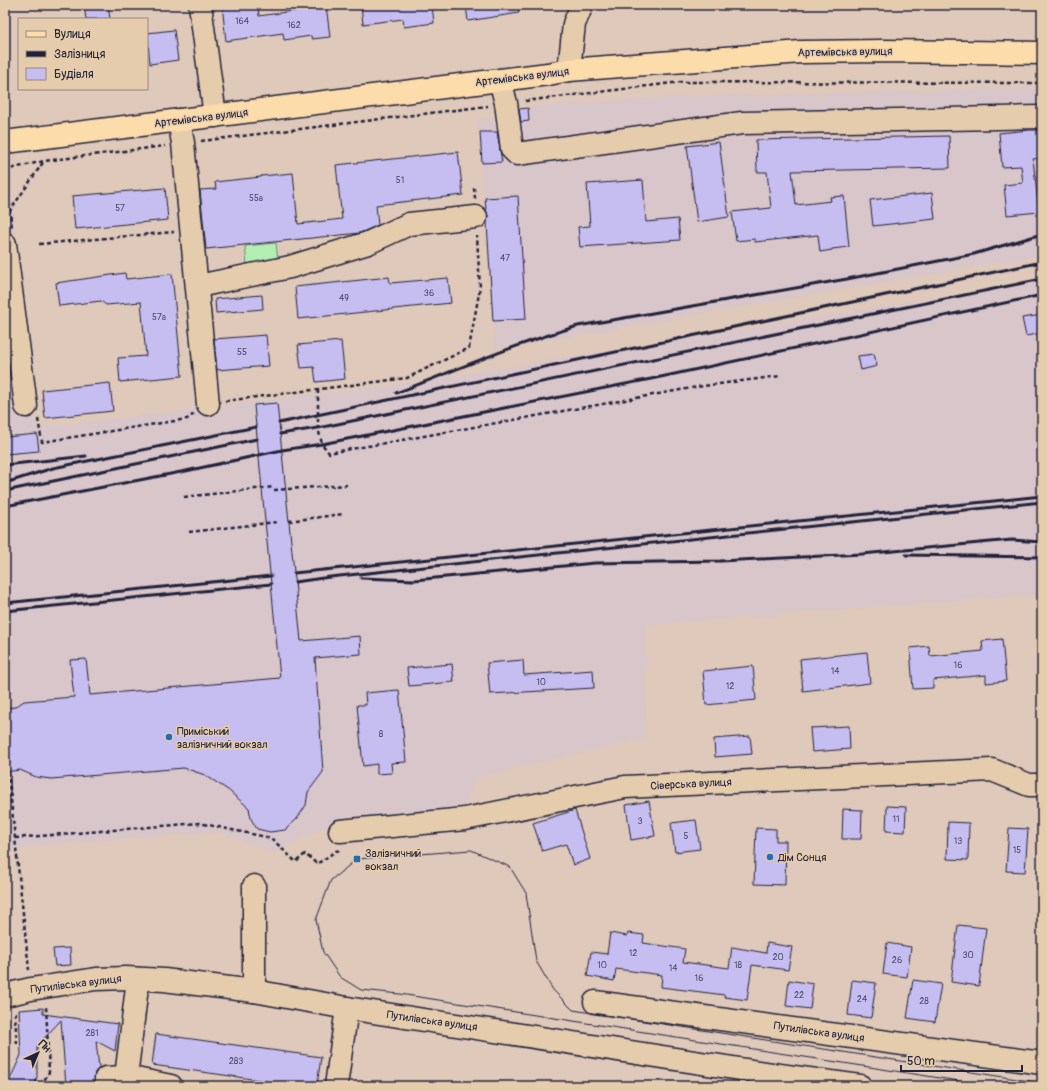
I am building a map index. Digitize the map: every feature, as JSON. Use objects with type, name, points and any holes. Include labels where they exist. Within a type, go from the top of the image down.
[{"type":"main road","name":"Артемівська вулиця","points":[[7,145],[179,120],[548,74],[569,70],[801,52],[882,51],[1042,53]]},
{"type":"street","points":[[200,5],[215,116]]},
{"type":"street","points":[[569,70],[574,24],[582,5]]},
{"type":"street","points":[[500,80],[506,103],[512,149],[517,154],[742,123],[1042,117]]},
{"type":"street","points":[[179,120],[183,144],[198,286],[208,404]]},
{"type":"street","points":[[198,286],[290,268],[368,242],[409,224],[476,217]]},
{"type":"street","points":[[5,244],[26,406]]},
{"type":"street","name":"Сіверська вулиця","points":[[341,841],[625,787],[992,770],[1029,785],[1042,785]]},
{"type":"street","points":[[254,886],[254,991]]},
{"type":"street","name":"Путилівська вулиця","points":[[5,995],[38,995],[96,979],[126,978],[164,980],[254,991],[758,1079],[860,1086]]},
{"type":"street","points":[[138,979],[116,1082],[171,1086]]},
{"type":"street","name":"Путилівська вулиця","points":[[595,1002],[1042,1063]]},
{"type":"street","points":[[336,1086],[347,1008]]},
{"type":"path","points":[[5,218],[44,161]]},
{"type":"path","points":[[42,442],[187,420],[208,404],[407,378],[469,348],[480,288],[474,188]]},
{"type":"path","points":[[39,244],[192,230]]},
{"type":"path","points":[[318,390],[318,428],[322,444],[329,453],[703,386],[780,376]]},
{"type":"path","points":[[184,498],[274,489],[347,485]]},
{"type":"path","points":[[289,521],[344,514]]},
{"type":"path","points":[[189,532],[277,522]]},
{"type":"path","points":[[8,772],[15,838],[49,1072],[41,1086]]},
{"type":"path","points":[[15,838],[199,823],[272,838],[296,862],[305,854],[317,864],[336,851],[341,841]]},
{"type":"shaded area","points":[[1042,88],[1042,255],[495,349],[478,120],[514,119],[513,109],[672,97]]},
{"type":"shaded area","points":[[5,155],[7,155],[36,428],[402,384],[1042,281],[1042,594],[646,625],[646,738],[476,777],[462,814],[326,825],[274,853],[219,832],[47,844],[5,853]]},
{"type":"green space","points":[[276,243],[278,261],[247,264],[245,246]]},
{"type":"building","points":[[84,5],[108,5],[110,18],[86,18]]},
{"type":"building","points":[[222,5],[258,5],[259,16],[307,9],[307,5],[326,5],[330,37],[312,39],[311,36],[284,40],[283,33],[226,41]]},
{"type":"building","points":[[361,5],[432,5],[434,23],[404,27],[403,19],[363,24]]},
{"type":"building","points":[[466,5],[518,5],[519,13],[468,21]]},
{"type":"building","points":[[174,30],[178,60],[150,64],[148,33]]},
{"type":"building","points":[[528,108],[529,121],[521,122],[519,109]]},
{"type":"building","points":[[1042,130],[1042,158],[1033,159],[1039,212],[1007,215],[1004,185],[1023,183],[1021,166],[1002,167],[999,133]]},
{"type":"building","points":[[480,132],[497,132],[502,162],[482,163]]},
{"type":"building","points":[[949,136],[950,168],[792,171],[796,205],[831,201],[830,197],[844,196],[849,247],[820,252],[818,235],[755,242],[755,239],[736,241],[732,212],[771,208],[767,172],[757,172],[756,140]]},
{"type":"building","points":[[719,142],[729,217],[697,222],[687,146]]},
{"type":"building","points":[[458,152],[463,195],[376,205],[378,225],[360,233],[206,249],[200,190],[216,189],[215,182],[293,173],[298,224],[342,219],[336,165]]},
{"type":"building","points":[[643,180],[646,222],[678,219],[680,240],[580,247],[578,227],[590,226],[587,184]]},
{"type":"building","points":[[165,188],[168,220],[75,229],[72,196]]},
{"type":"building","points":[[932,193],[935,219],[873,226],[870,200]]},
{"type":"building","points":[[518,196],[526,319],[493,321],[487,223],[488,216],[485,198]]},
{"type":"building","points":[[125,273],[126,279],[172,274],[182,376],[120,382],[118,358],[146,356],[141,302],[106,305],[101,301],[59,306],[56,283]]},
{"type":"building","points":[[389,277],[390,283],[448,278],[451,303],[298,319],[295,287]]},
{"type":"building","points":[[262,295],[263,309],[216,313],[215,299]]},
{"type":"building","points":[[1042,315],[1042,333],[1026,336],[1022,318]]},
{"type":"building","points":[[266,335],[269,366],[217,370],[214,339]]},
{"type":"building","points":[[341,341],[345,379],[316,382],[314,367],[301,368],[298,345]]},
{"type":"building","points":[[874,354],[877,366],[861,370],[858,356]]},
{"type":"building","points":[[110,383],[113,411],[45,418],[42,390]]},
{"type":"building","name":"Приміський залізничний вокзал","points":[[277,403],[301,641],[360,636],[361,654],[315,658],[323,772],[308,792],[306,805],[297,819],[285,830],[270,832],[257,829],[251,819],[249,808],[228,790],[205,775],[184,768],[51,779],[36,777],[20,770],[5,772],[5,708],[15,707],[24,701],[74,697],[70,660],[86,659],[90,695],[280,678],[254,405]]},
{"type":"building","points":[[37,434],[39,451],[5,454],[5,437]]},
{"type":"building","points":[[1002,639],[1006,681],[986,683],[986,675],[933,680],[933,688],[913,689],[910,648],[929,646],[930,656],[983,651],[982,641]]},
{"type":"building","points":[[867,652],[870,683],[803,691],[800,659]]},
{"type":"building","points":[[523,660],[524,675],[593,670],[594,688],[490,694],[487,663]]},
{"type":"building","points":[[452,664],[454,682],[409,686],[407,668]]},
{"type":"building","points":[[753,666],[756,700],[706,705],[703,671]]},
{"type":"building","points":[[399,690],[406,762],[391,763],[392,773],[377,774],[377,764],[363,766],[357,705],[366,705],[365,693]]},
{"type":"building","points":[[849,726],[850,749],[812,752],[810,728]]},
{"type":"building","points":[[750,736],[752,754],[715,757],[714,739]]},
{"type":"building","points":[[649,801],[655,836],[631,840],[626,805]]},
{"type":"building","points":[[887,806],[906,807],[905,832],[886,831]]},
{"type":"building","points":[[843,809],[862,810],[861,839],[842,839]]},
{"type":"building","points":[[575,810],[590,859],[573,865],[566,844],[542,851],[533,823]]},
{"type":"building","points":[[696,820],[700,849],[675,852],[671,823]]},
{"type":"building","points":[[948,822],[969,823],[968,860],[947,859]]},
{"type":"building","name":"Дім Сонця","points":[[756,828],[776,829],[776,841],[786,841],[785,885],[754,884]]},
{"type":"building","points":[[1009,828],[1028,829],[1025,872],[1006,871]]},
{"type":"building","points":[[958,925],[986,928],[979,986],[951,982]]},
{"type":"building","points":[[610,933],[627,936],[628,933],[644,935],[643,943],[685,949],[683,962],[729,968],[732,947],[766,953],[767,943],[792,947],[788,970],[752,965],[747,1000],[724,997],[725,995],[661,987],[662,975],[616,969],[614,981],[587,976],[591,952],[607,954]]},
{"type":"building","points":[[887,943],[911,947],[907,977],[883,974]]},
{"type":"building","points":[[70,948],[71,965],[55,966],[53,949]]},
{"type":"building","points":[[789,980],[813,984],[810,1009],[786,1006]]},
{"type":"building","points":[[852,980],[876,983],[871,1018],[848,1015]]},
{"type":"building","points":[[913,980],[941,984],[935,1022],[907,1018]]},
{"type":"building","points":[[43,1008],[43,1014],[118,1024],[115,1051],[96,1041],[99,1068],[95,1072],[94,1086],[66,1086],[61,1020],[37,1046],[37,1077],[34,1086],[7,1086],[21,1055],[19,1010]]},
{"type":"building","points":[[156,1034],[321,1057],[317,1086],[302,1086],[152,1065]]},
{"type":"tram line","points":[[991,1086],[400,994],[361,990],[340,977],[323,952],[316,920],[331,880],[357,859],[471,850],[510,867],[526,893],[536,961],[553,990],[573,1010],[1042,1083]]},
{"type":"railway","points":[[396,393],[509,349],[578,326],[847,279],[974,254],[1042,234]]},
{"type":"railway","points":[[279,423],[1042,262]]},
{"type":"railway","points":[[280,434],[318,428],[1042,279]]},
{"type":"railway","points":[[5,506],[186,471],[282,450],[322,444],[656,378],[1042,295]]},
{"type":"railway","points":[[5,483],[53,468],[256,427]]},
{"type":"railway","points":[[5,491],[257,439]]},
{"type":"railway","points":[[5,465],[86,456]]},
{"type":"railway","points":[[294,573],[1042,496]]},
{"type":"railway","points":[[295,582],[330,577],[1042,502]]},
{"type":"railway","points":[[361,578],[414,580],[595,563],[720,561],[862,554],[1012,540],[1042,542]]},
{"type":"railway","points":[[906,555],[1042,557]]},
{"type":"railway","points":[[5,603],[271,576]]},
{"type":"railway","points":[[5,611],[271,584]]},
{"type":"place","name":"Приміський залізничний вокзал","points":[[169,737]]},
{"type":"place","name":"Дім Сонця","points":[[770,857]]},
{"type":"place","name":"Залізничний вокзал","points":[[357,859]]}]
